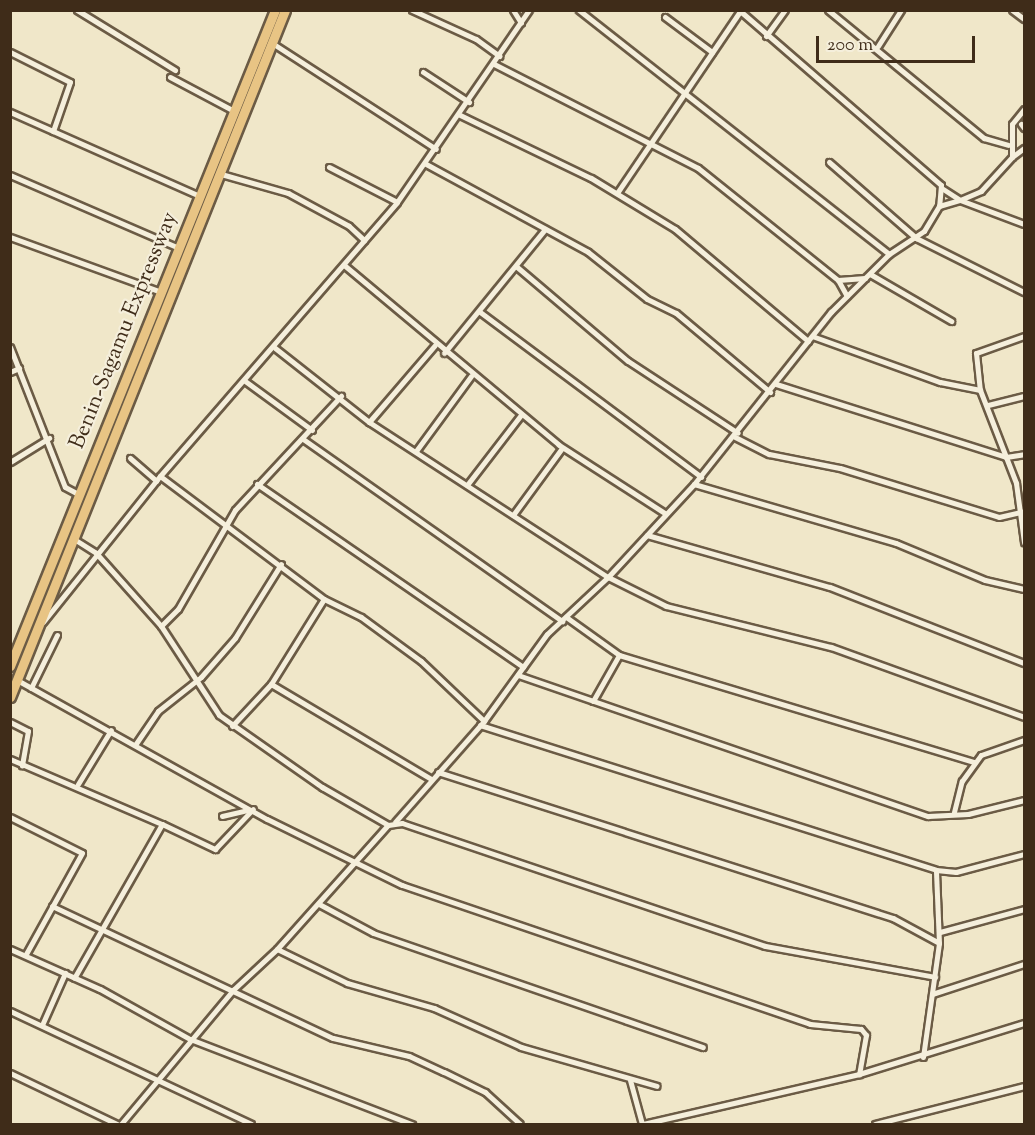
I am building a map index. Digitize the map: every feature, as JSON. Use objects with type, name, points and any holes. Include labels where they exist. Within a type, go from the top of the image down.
[{"type":"highway","name":"Benin-Sagamu Expressway","points":[[10,666],[275,10]]},
{"type":"highway","points":[[10,697],[285,10]]},
{"type":"street","points":[[77,10],[175,70]]},
{"type":"street","points":[[412,10],[476,39],[499,56]]},
{"type":"street","points":[[513,10],[521,23]]},
{"type":"street","points":[[579,10],[889,254]]},
{"type":"street","points":[[766,36],[785,10]]},
{"type":"street","points":[[828,10],[878,46],[984,138],[1008,145]]},
{"type":"street","points":[[878,46],[901,10]]},
{"type":"street","points":[[1012,10],[1024,19]]},
{"type":"street","points":[[38,628],[96,553],[158,479],[275,348],[397,202],[469,102],[528,11]]},
{"type":"street","points":[[617,193],[648,142],[687,95],[712,52],[740,11],[766,36],[882,130],[943,189],[960,200],[1024,224]]},
{"type":"street","points":[[665,17],[712,52]]},
{"type":"street","points":[[272,43],[436,149]]},
{"type":"street","points":[[10,52],[69,82],[53,130]]},
{"type":"street","points":[[494,64],[698,168],[838,280],[847,296]]},
{"type":"street","points":[[423,72],[469,102]]},
{"type":"street","points":[[170,76],[234,111]]},
{"type":"street","points":[[1012,157],[1008,145],[1012,124],[1024,109]]},
{"type":"street","points":[[10,112],[200,196]]},
{"type":"street","points":[[460,115],[617,193],[675,229],[810,338],[940,382],[980,390]]},
{"type":"street","points":[[939,206],[981,191],[1012,157],[1024,148]]},
{"type":"street","points":[[829,162],[916,238],[1024,292]]},
{"type":"street","points":[[426,164],[545,229],[676,313],[770,392]]},
{"type":"street","points":[[329,167],[397,202]]},
{"type":"street","points":[[221,174],[288,193],[349,226],[364,240]]},
{"type":"street","points":[[10,175],[180,248]]},
{"type":"street","points":[[10,1073],[119,1125],[158,1082],[190,1039],[233,990],[277,949],[319,904],[355,858],[388,825],[395,822],[482,723],[564,619],[608,577],[694,484],[737,435],[810,338],[847,296],[889,254],[916,238],[939,206],[943,189]]},
{"type":"street","points":[[444,353],[517,267],[545,229]]},
{"type":"street","points":[[10,237],[162,293]]},
{"type":"street","points":[[344,265],[471,376],[562,448],[666,514]]},
{"type":"street","points":[[517,267],[628,361],[769,454],[840,468],[999,517],[1021,512]]},
{"type":"street","points":[[838,280],[868,276],[951,321]]},
{"type":"street","points":[[480,312],[700,477]]},
{"type":"street","points":[[1024,336],[976,350],[980,390],[988,405],[1006,457],[1021,512],[1024,542]]},
{"type":"street","points":[[369,422],[435,345]]},
{"type":"street","points":[[10,347],[49,438],[65,487],[80,495]]},
{"type":"street","points":[[275,348],[340,396],[369,422],[608,577],[666,606],[820,644],[1024,717]]},
{"type":"street","points":[[10,372],[19,368]]},
{"type":"street","points":[[416,451],[471,376]]},
{"type":"street","points":[[245,381],[312,430]]},
{"type":"street","points":[[776,384],[1006,457],[1024,454]]},
{"type":"street","points":[[161,626],[188,592],[226,521],[257,484],[303,440],[340,396]]},
{"type":"street","points":[[988,405],[1024,396]]},
{"type":"street","points":[[467,485],[521,415]]},
{"type":"street","points":[[10,462],[49,438]]},
{"type":"street","points":[[303,440],[619,655],[974,762],[1024,740]]},
{"type":"street","points":[[513,515],[562,448]]},
{"type":"street","points":[[130,458],[158,479],[226,521],[324,598],[361,617],[421,662],[482,723],[936,870],[956,872],[1024,854]]},
{"type":"street","points":[[257,484],[524,667]]},
{"type":"street","points":[[694,484],[896,543],[985,580],[1024,589]]},
{"type":"street","points":[[647,535],[830,587],[1024,663]]},
{"type":"street","points":[[74,539],[96,553],[161,626],[231,726],[388,825]]},
{"type":"street","points":[[135,745],[158,711],[197,680],[235,638],[281,564]]},
{"type":"street","points":[[231,726],[271,684],[324,598]]},
{"type":"street","points":[[31,688],[57,635]]},
{"type":"street","points":[[593,701],[619,655]]},
{"type":"street","points":[[518,675],[928,816],[954,812],[968,814],[1024,800]]},
{"type":"street","points":[[17,681],[111,730],[322,848],[355,858],[402,885],[481,916],[810,1024],[861,1029],[866,1035],[859,1074]]},
{"type":"street","points":[[271,684],[431,779]]},
{"type":"street","points":[[10,722],[28,731],[22,765]]},
{"type":"street","points":[[78,784],[111,730]]},
{"type":"street","points":[[10,759],[78,784],[215,849],[253,809]]},
{"type":"street","points":[[954,812],[974,762]]},
{"type":"street","points":[[438,772],[893,918],[939,943]]},
{"type":"street","points":[[222,816],[253,809]]},
{"type":"street","points":[[10,817],[82,854],[26,954]]},
{"type":"street","points":[[395,822],[765,946],[935,977]]},
{"type":"street","points":[[74,978],[162,824]]},
{"type":"street","points":[[924,1057],[940,932],[936,870]]},
{"type":"street","points":[[319,904],[373,933],[703,1047]]},
{"type":"street","points":[[52,906],[333,1038],[409,1056],[444,1072],[485,1092],[520,1125]]},
{"type":"street","points":[[940,932],[1024,909]]},
{"type":"street","points":[[10,949],[26,954],[65,973],[190,1039],[412,1125]]},
{"type":"street","points":[[277,949],[347,983],[434,1008],[521,1047],[612,1069],[630,1079],[657,1086]]},
{"type":"street","points":[[932,994],[1024,964]]},
{"type":"street","points":[[42,1025],[65,973]]},
{"type":"street","points":[[10,1011],[251,1125]]},
{"type":"street","points":[[630,1079],[642,1125],[924,1057],[1024,1023]]},
{"type":"street","points":[[875,1125],[1024,1086]]}]
